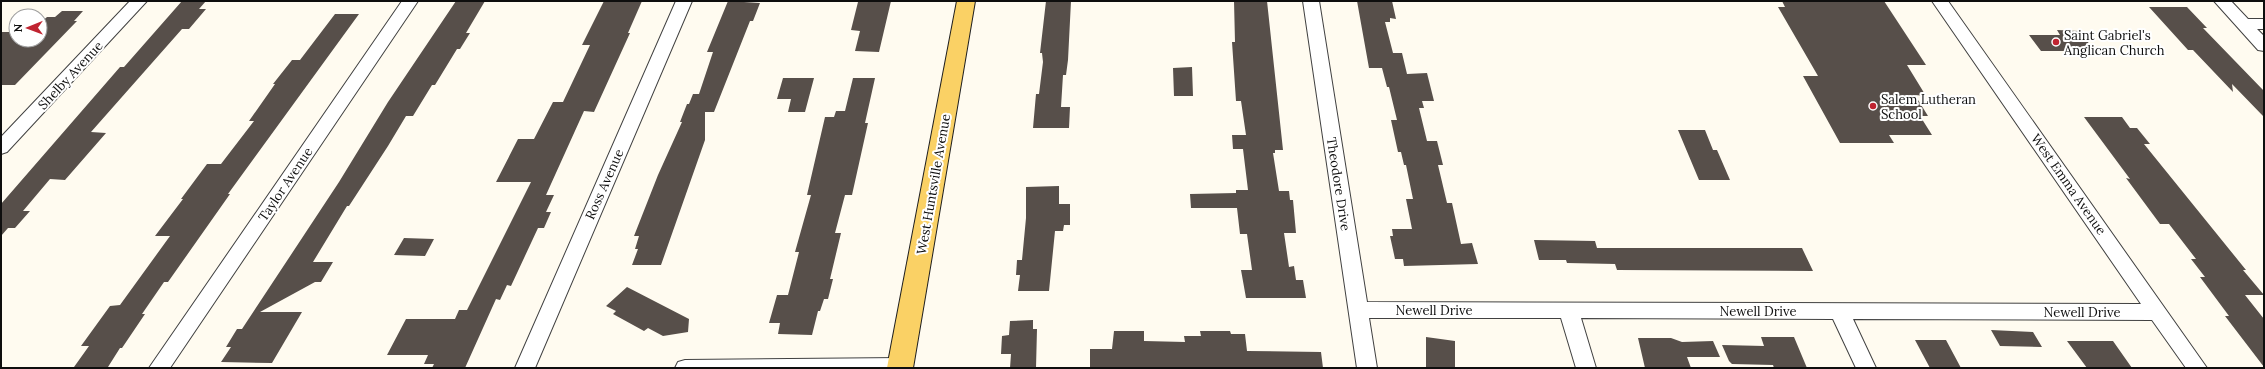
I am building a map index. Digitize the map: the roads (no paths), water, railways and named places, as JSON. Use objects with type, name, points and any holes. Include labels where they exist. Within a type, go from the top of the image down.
[{"type":"main road","name":"West Huntsville Avenue","points":[[901,367],[966,1]]},
{"type":"street","name":"Shelby Avenue","points":[[1,148],[139,1]]},
{"type":"street","name":"Taylor Avenue","points":[[159,368],[410,1]]},
{"type":"street","name":"Ross Avenue","points":[[525,368],[684,1]]},
{"type":"street","name":"Theodore Drive","points":[[1311,1],[1367,368]]},
{"type":"street","name":"West Emma Avenue","points":[[1940,1],[2197,368]]},
{"type":"street","points":[[2222,1],[2264,46]]},
{"type":"street","points":[[2243,24],[2264,24]]},
{"type":"street","name":"Newell Drive","points":[[1358,310],[2158,312]]},
{"type":"street","points":[[1569,310],[1586,368]]},
{"type":"street","points":[[1839,311],[1866,368]]},
{"type":"street","points":[[686,368],[901,367]]},
{"type":"place","name":"Saint Gabriel's Anglican Church","points":[[2056,42]]},
{"type":"place","name":"Salem Lutheran School","points":[[1873,106]]}]
